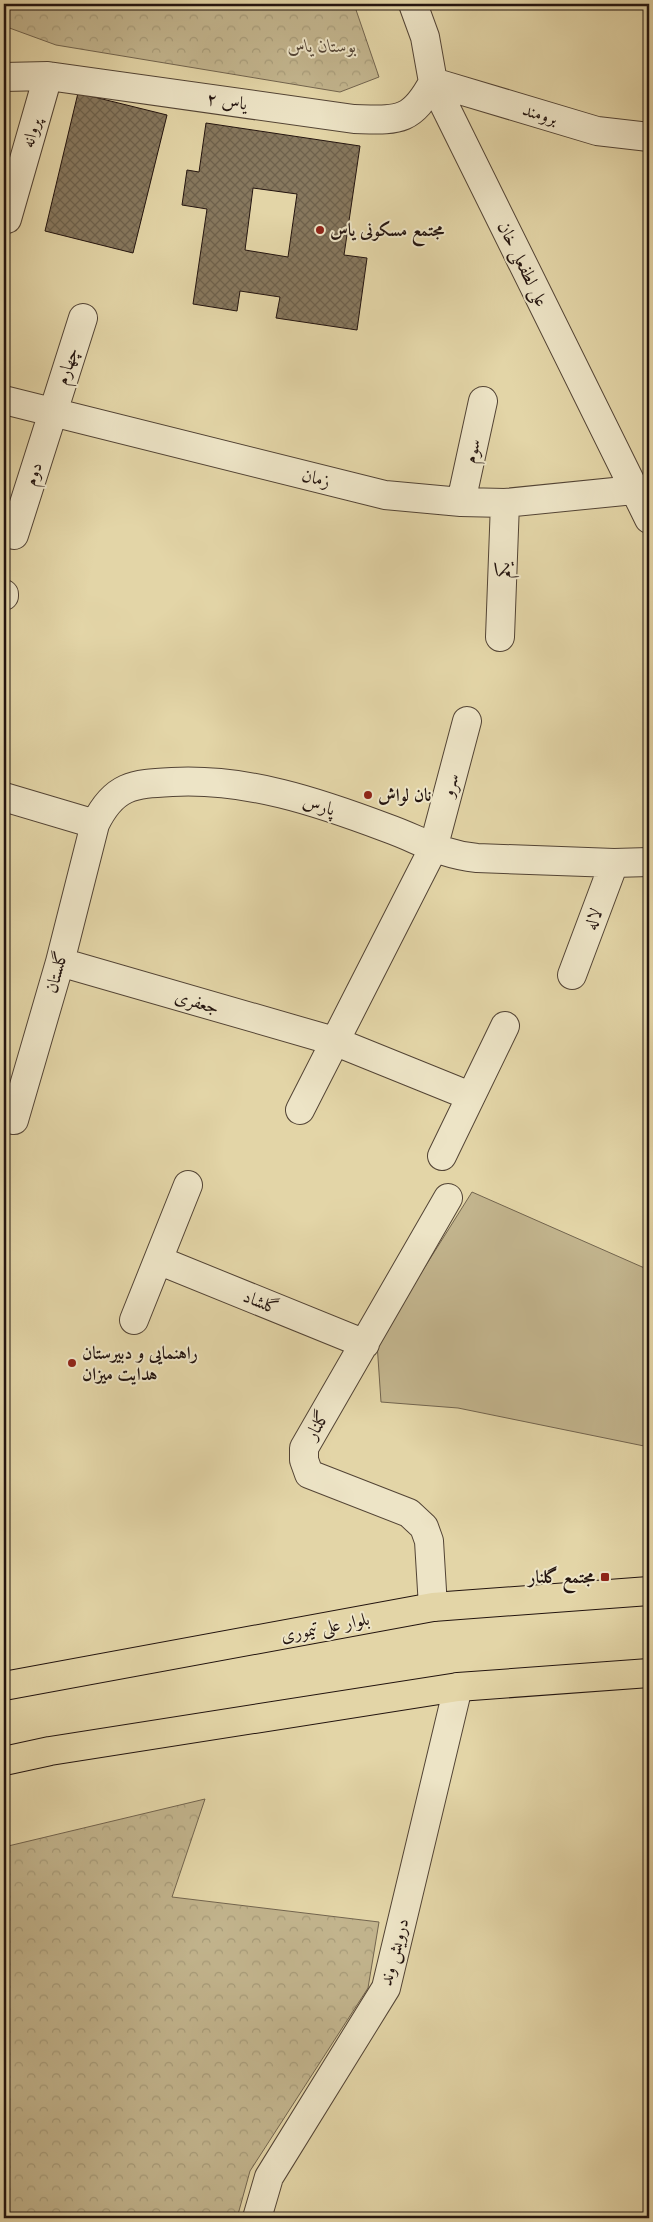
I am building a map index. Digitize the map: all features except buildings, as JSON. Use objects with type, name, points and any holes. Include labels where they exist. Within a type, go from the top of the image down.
[{"type":"main road","name":"بلوار علی تیموری","points":[[4,1686],[432,1607],[649,1591]]},
{"type":"main road","points":[[4,1761],[50,1751],[458,1688],[649,1673]]},
{"type":"street","name":"علی لطفعلی خان","points":[[413,4],[425,37],[433,82],[649,519]]},
{"type":"street","name":"یاس ۲","points":[[4,76],[48,76],[354,119],[386,120],[408,114],[422,102],[433,82]]},
{"type":"street","name":"پروانه","points":[[7,219],[48,76]]},
{"type":"street","name":"برومند","points":[[433,82],[597,131],[649,138]]},
{"type":"street","name":"چهارم","points":[[51,413],[83,318]]},
{"type":"street","name":"زمان","points":[[4,400],[385,495],[461,502],[505,503],[634,490]]},
{"type":"street","name":"سوم","points":[[461,502],[483,401]]},
{"type":"street","name":"دوم","points":[[14,535],[51,413]]},
{"type":"street","name":"یکم","points":[[500,637],[505,503]]},
{"type":"street","name":"سرو","points":[[433,849],[468,721]]},
{"type":"street","name":"پارس","points":[[95,824],[104,806],[128,788],[142,783],[184,781],[234,784],[301,799],[354,816],[397,831],[433,849],[455,856],[614,863],[649,862]]},
{"type":"street","points":[[4,796],[95,824]]},
{"type":"street","name":"گلستان","points":[[14,1120],[60,962],[95,824]]},
{"type":"street","points":[[300,1110],[433,849]]},
{"type":"street","name":"لاله","points":[[572,975],[614,863]]},
{"type":"street","name":"جعفری","points":[[60,962],[334,1041],[470,1096]]},
{"type":"street","points":[[442,1156],[505,1026]]},
{"type":"street","points":[[134,1320],[188,1185]]},
{"type":"street","name":"گلنار","points":[[432,1607],[429,1540],[424,1527],[409,1513],[308,1474],[304,1460],[304,1448],[448,1198]]},
{"type":"street","name":"گلشاد","points":[[158,1260],[364,1344]]},
{"type":"street","name":"درویش‌ وند","points":[[257,2218],[269,2177],[386,1988],[458,1688]]},
{"type":"green space","name":"بوستان یاس","points":[[4,4],[354,4],[379,77],[340,92],[56,45],[4,26]]},
{"type":"green space","points":[[472,1192],[649,1270],[649,1447],[458,1408],[381,1402],[377,1343]]},
{"type":"green space","points":[[205,1799],[172,1897],[379,1922],[368,1988],[250,2171],[237,2218],[4,2218],[4,1847]]},
{"type":"place","name":"مجتمع مسکونی یاس","points":[[320,230]]},
{"type":"place","name":"نان لواش","points":[[368,795]]},
{"type":"place","name":"راهنمایی و دبیرستان هدایت میزان","points":[[72,1363]]},
{"type":"place","name":"مجتمع گلنار","points":[[605,1577]]}]
